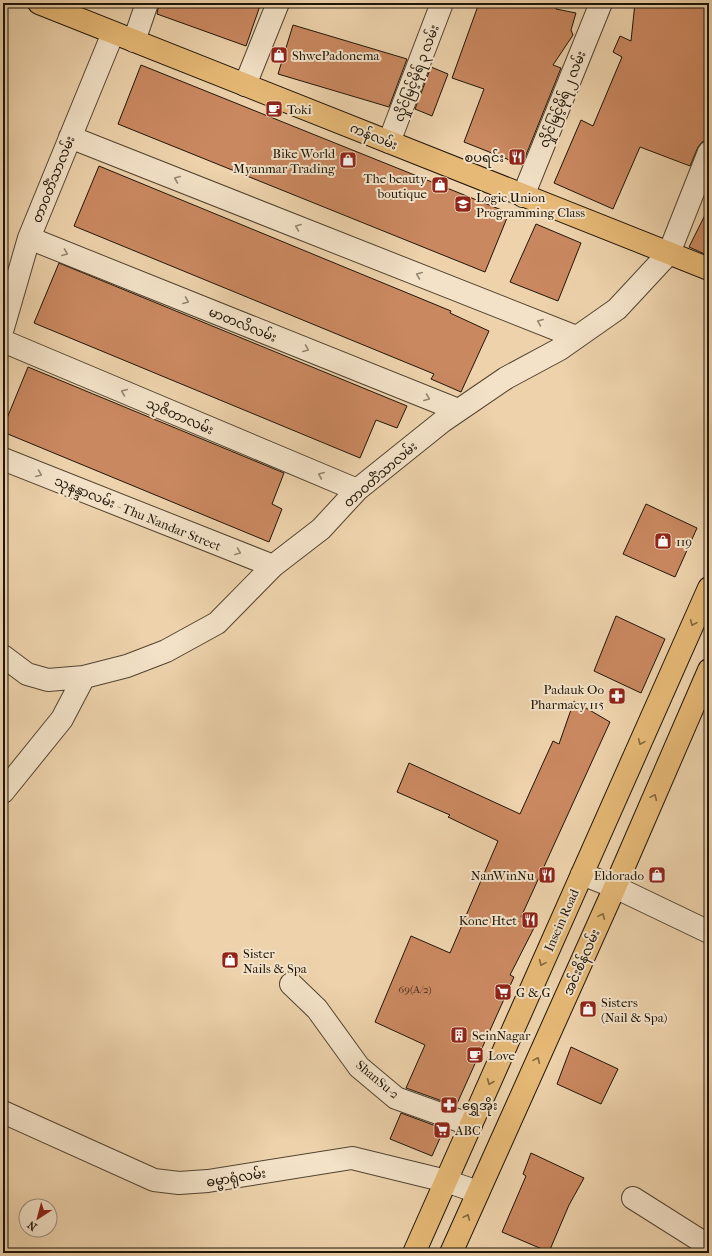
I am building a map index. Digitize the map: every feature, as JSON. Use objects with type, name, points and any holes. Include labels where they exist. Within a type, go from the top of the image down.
[{"type":"main road","name":"ကန်လမ်း","points":[[38,3],[709,269]]},
{"type":"main road","name":"Insein Road","points":[[414,1253],[709,588]]},
{"type":"main road","name":"အင်းစိန်လမ်း","points":[[451,1253],[615,887],[709,672]]},
{"type":"street","points":[[134,41],[147,3]]},
{"type":"street","points":[[245,85],[278,3]]},
{"type":"street","name":"လှိုင်မြင့်မိုရ် ၃ လမ်း","points":[[389,142],[442,3]]},
{"type":"street","name":"လှိုင်မြင့်မိုရ် ၂ လမ်း","points":[[524,196],[601,3]]},
{"type":"street","name":"တာဝတိံသာလမ်း","points":[[3,328],[29,238],[113,32]]},
{"type":"street","points":[[70,136],[576,337]]},
{"type":"street","points":[[669,253],[709,152]]},
{"type":"street","name":"မာတလိလမ်း","points":[[29,238],[458,410]]},
{"type":"street","name":"တာဝတိံသာလမ်း","points":[[3,656],[27,674],[48,680],[84,677],[127,666],[166,652],[217,623],[273,566],[320,529],[357,490],[458,410],[506,378],[560,349],[617,309],[669,253]]},
{"type":"street","name":"သုဇိတာလမ်း","points":[[3,342],[357,490]]},
{"type":"street","name":"သုနန္ဒာလမ်း - Thu Nandar Street","points":[[3,460],[273,566]]},
{"type":"street","points":[[3,792],[62,719],[84,677]]},
{"type":"street","points":[[582,874],[615,887],[709,932]]},
{"type":"street","name":"ShanSu-2","points":[[291,984],[317,1008],[359,1067],[396,1098],[471,1125]]},
{"type":"street","name":"ဓမ္မာရုံလမ်း","points":[[3,1112],[154,1180],[179,1183],[208,1182],[352,1158],[446,1181],[478,1192]]},
{"type":"street","points":[[633,1198],[709,1246]]},
{"type":"building","points":[[159,3],[261,3],[246,46],[157,14]]},
{"type":"building","points":[[479,3],[558,3],[556,9],[576,13],[571,30],[573,35],[553,65],[561,68],[522,165],[464,142],[484,89],[452,78]]},
{"type":"building","points":[[635,3],[693,3],[709,8],[709,136],[708,140],[702,142],[698,147],[690,166],[640,147],[613,209],[554,183],[581,120],[593,126],[622,57],[613,52],[620,36],[631,41]]},
{"type":"building","points":[[293,25],[407,59],[389,107],[278,74]]},
{"type":"building","points":[[141,65],[509,213],[485,272],[118,124]]},
{"type":"building","points":[[431,67],[448,74],[432,116],[415,109]]},
{"type":"building","points":[[99,166],[451,311],[450,313],[489,331],[461,392],[431,379],[434,374],[74,226]]},
{"type":"building","points":[[709,207],[709,256],[689,247]]},
{"type":"building","points":[[536,224],[581,243],[558,301],[510,282]]},
{"type":"building","points":[[59,263],[407,406],[397,428],[376,420],[360,458],[34,323]]},
{"type":"building","points":[[28,367],[284,473],[272,504],[282,509],[269,542],[3,432],[3,428]]},
{"type":"building","points":[[646,504],[697,528],[675,577],[623,554]]},
{"type":"building","points":[[616,616],[665,639],[641,693],[594,671]]},
{"type":"building","points":[[574,701],[610,722],[521,917],[536,924],[510,975],[514,977],[456,1106],[406,1088],[425,1045],[375,1022],[411,936],[450,953],[498,841],[448,817],[450,815],[397,792],[409,763],[520,814],[553,741],[559,744]]},
{"type":"building","points":[[571,1047],[618,1069],[601,1104],[557,1084]]},
{"type":"building","points":[[401,1113],[444,1129],[432,1156],[390,1139]]},
{"type":"building","points":[[531,1153],[584,1178],[569,1205],[549,1252],[502,1232],[526,1176],[523,1174]]},
{"type":"place","name":"ShwePadonema","points":[[279,55]]},
{"type":"place","name":"Toki","points":[[274,109]]},
{"type":"place","name":"စပရင်း","points":[[517,157]]},
{"type":"place","name":"Bike World Myanmar Trading","points":[[348,160]]},
{"type":"place","name":"The beauty boutique","points":[[440,185]]},
{"type":"place","name":"Logic Union Programming Class","points":[[463,204]]},
{"type":"place","name":"119","points":[[663,541]]},
{"type":"place","name":"Padauk Oo Pharmacy 115","points":[[617,696]]},
{"type":"place","name":"NanWinNu","points":[[547,875]]},
{"type":"place","name":"Eldorado","points":[[657,875]]},
{"type":"place","name":"Kone Htet","points":[[530,920]]},
{"type":"place","name":"Sister Nails & Spa","points":[[230,960]]},
{"type":"place","name":"G & G","points":[[503,992]]},
{"type":"place","name":"Sisters (Nail & Spa)","points":[[588,1009]]},
{"type":"place","name":"SeinNagar","points":[[459,1035]]},
{"type":"place","name":"Love","points":[[475,1055]]},
{"type":"place","name":"ရွှေအိုး","points":[[449,1105]]},
{"type":"place","name":"ABC","points":[[442,1130]]}]
